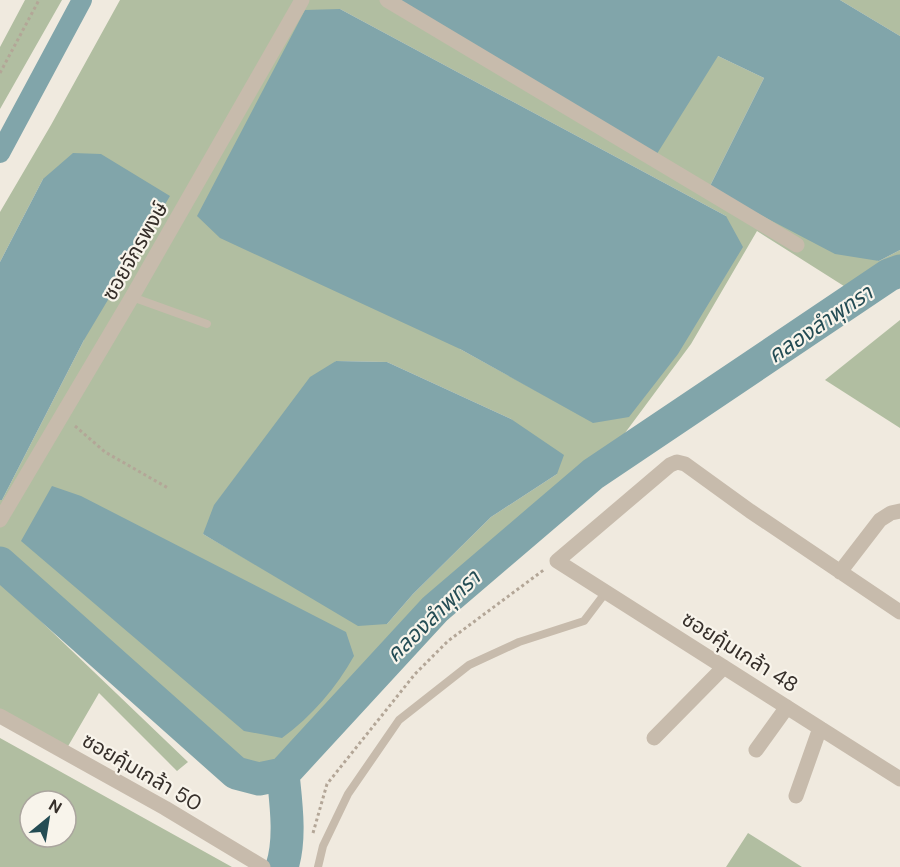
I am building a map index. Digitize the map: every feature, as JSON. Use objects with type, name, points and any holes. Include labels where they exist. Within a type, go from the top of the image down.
[{"type":"street","name":"ซอยจักรพงษ์","points":[[0,520],[132,297],[302,0]]},
{"type":"street","points":[[387,0],[797,244]]},
{"type":"street","name":"ซอยคุ้มเกล้า 48","points":[[840,572],[685,464],[678,462],[670,465],[557,561],[900,779]]},
{"type":"street","points":[[900,511],[891,513],[880,520],[840,572],[900,612]]},
{"type":"street","points":[[654,738],[724,667]]},
{"type":"street","points":[[756,750],[787,707]]},
{"type":"street","name":"ซอยคุ้มเกล้า 50","points":[[0,716],[165,808],[263,867]]},
{"type":"street","points":[[796,796],[820,728]]},
{"type":"lane","points":[[132,297],[207,324]]},
{"type":"lane","points":[[318,867],[323,846],[348,794],[399,720],[469,665],[519,642],[584,621],[606,592]]},
{"type":"path","points":[[0,74],[39,0]]},
{"type":"path","points":[[63,413],[86,437],[105,452],[168,488]]},
{"type":"green space","points":[[25,0],[62,0],[0,109],[0,47]]},
{"type":"green space","points":[[120,0],[385,0],[718,56],[764,78],[709,188],[879,261],[900,250],[900,261],[847,288],[757,231],[691,344],[622,437],[361,680],[281,763],[265,770],[249,767],[0,550],[0,500],[84,340],[43,179],[0,262],[0,212]],"holes":[[[340,9],[726,216],[593,422],[460,349]],[[336,361],[387,362],[511,419],[557,474],[491,517],[413,594],[387,624],[286,582],[203,534]]]},
{"type":"green space","points":[[840,0],[900,0],[900,36]]},
{"type":"green space","points":[[900,320],[900,428],[825,380]]},
{"type":"green space","points":[[0,584],[188,762],[177,771],[99,693],[67,748],[0,710]]},
{"type":"green space","points":[[0,738],[232,867],[0,867]]},
{"type":"green space","points":[[748,833],[802,867],[726,867]]},
{"type":"water","points":[[385,0],[840,0],[900,36],[900,250],[879,261],[835,254],[709,188],[764,78],[718,56],[655,157]]},
{"type":"water","points":[[340,9],[726,216],[743,247],[678,354],[629,417],[593,423],[460,349],[220,238],[197,216],[305,10]]},
{"type":"water","points":[[73,153],[101,154],[170,196],[84,340],[0,500],[0,262],[43,179]]},
{"type":"water","points":[[336,361],[387,362],[511,419],[564,455],[557,474],[491,517],[413,594],[387,624],[358,626],[203,534],[214,505],[310,377]]},
{"type":"water","points":[[52,486],[81,496],[346,632],[354,656],[322,701],[282,738],[244,731],[21,541]]},
{"type":"waterway","points":[[0,153],[82,0]]},
{"type":"waterway","name":"คลองลำพุทรา","points":[[0,563],[236,773],[259,779],[283,774],[435,609],[593,474],[889,275],[900,271]]},
{"type":"waterway","points":[[282,867],[287,833],[283,774]]}]
